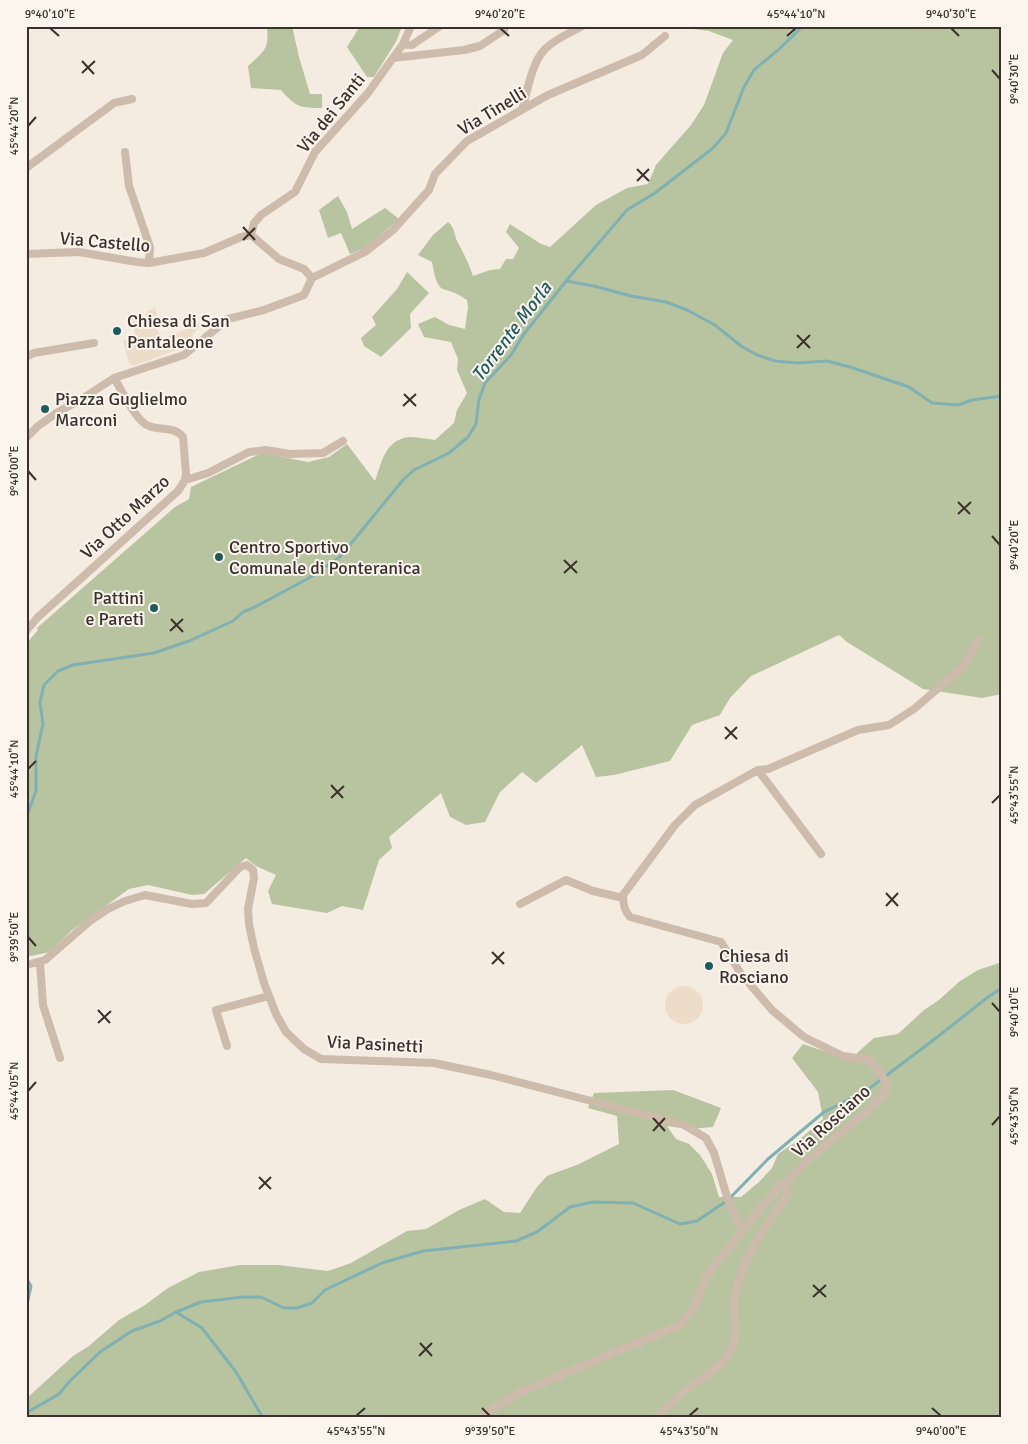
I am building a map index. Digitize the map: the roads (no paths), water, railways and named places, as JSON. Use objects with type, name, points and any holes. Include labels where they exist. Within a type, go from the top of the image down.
[{"type":"street","name":"Via dei Santi","points":[[251,235],[254,223],[261,215],[295,192],[315,152],[368,93],[403,44],[411,26]]},
{"type":"street","points":[[403,44],[412,45],[440,26]]},
{"type":"street","points":[[522,110],[536,63],[546,48],[582,26]]},
{"type":"street","points":[[393,58],[464,50],[480,46],[504,30]]},
{"type":"street","name":"Via Tinelli","points":[[312,278],[366,252],[392,230],[428,190],[435,174],[467,141],[548,95],[642,55],[664,36]]},
{"type":"street","points":[[26,168],[114,103],[132,100]]},
{"type":"street","points":[[125,152],[129,186],[150,247],[149,263]]},
{"type":"street","points":[[26,438],[38,426],[58,412],[114,378],[184,355],[228,319],[264,310],[304,295],[312,278],[304,269],[279,258],[251,235]]},
{"type":"street","name":"Via Castello","points":[[26,254],[79,252],[149,263],[204,253],[241,237],[251,235]]},
{"type":"street","points":[[26,357],[34,353],[94,343]]},
{"type":"street","name":"Via Otto Marzo","points":[[26,631],[37,618],[178,491],[185,480],[183,437],[172,430],[149,426],[140,420],[114,378]]},
{"type":"street","points":[[185,480],[208,473],[249,452],[266,450],[304,454],[323,453],[343,441]]},
{"type":"street","points":[[520,904],[566,880],[594,891],[623,898],[623,895],[657,848],[675,825],[695,805],[758,770],[768,769],[858,730],[889,725],[914,709],[963,667],[979,639]]},
{"type":"street","points":[[758,770],[821,854]]},
{"type":"street","name":"Via Pasinetti","points":[[26,965],[45,960],[90,921],[113,906],[145,895],[192,904],[206,903],[240,867],[247,865],[253,870],[254,878],[248,909],[254,948],[269,996],[286,1032],[304,1049],[321,1059],[434,1063],[491,1075],[684,1125],[706,1138],[714,1153],[728,1200],[739,1224],[744,1230]]},
{"type":"street","name":"Via Rosciano","points":[[479,1418],[518,1393],[680,1325],[693,1310],[706,1276],[780,1185],[786,1183],[817,1152],[876,1103],[887,1090],[887,1083],[870,1060],[843,1056],[804,1037],[772,1010],[741,974],[721,942],[630,917],[625,912],[622,903],[623,898]]},
{"type":"street","points":[[40,962],[44,1005],[60,1058]]},
{"type":"street","points":[[227,1046],[216,1010],[269,996]]},
{"type":"street","points":[[656,1418],[684,1392],[722,1364],[732,1348],[735,1338],[734,1298],[738,1284],[756,1243],[786,1197],[788,1190],[786,1183]]},
{"type":"waterway","name":"Torrente Morla","points":[[26,818],[36,791],[36,756],[43,724],[40,702],[44,685],[58,671],[73,665],[154,653],[189,641],[233,621],[243,612],[309,578],[340,557],[403,480],[414,470],[449,453],[468,437],[476,424],[479,399],[485,383],[511,355],[524,334],[566,281],[627,210],[655,193],[713,148],[726,133],[744,87],[754,70],[803,26]]},
{"type":"waterway","points":[[566,281],[666,302],[687,310],[715,325],[741,346],[757,355],[775,361],[798,363],[827,361],[850,367],[909,387],[932,403],[958,405],[972,400],[1002,396]]},
{"type":"waterway","points":[[176,1312],[201,1302],[243,1297],[261,1297],[284,1308],[297,1308],[312,1303],[325,1290],[382,1263],[423,1251],[516,1241],[537,1232],[570,1207],[593,1202],[633,1203],[680,1224],[697,1221],[728,1200],[768,1159],[824,1112],[866,1091],[1002,988]]},
{"type":"waterway","name":"Torrente Morla","points":[[26,1278],[31,1286],[26,1309]]},
{"type":"waterway","points":[[26,1413],[59,1394],[100,1352],[132,1331],[160,1321],[176,1312],[202,1328],[236,1372],[263,1418]]},
{"type":"place","name":"Chiesa di San Pantaleone","points":[[117,331]]},
{"type":"place","name":"Piazza Guglielmo Marconi","points":[[45,409]]},
{"type":"place","name":"Centro Sportivo Comunale di Ponteranica","points":[[219,557]]},
{"type":"place","name":"Pattini e Pareti","points":[[154,608]]},
{"type":"place","name":"Chiesa di Rosciano","points":[[709,966]]}]
